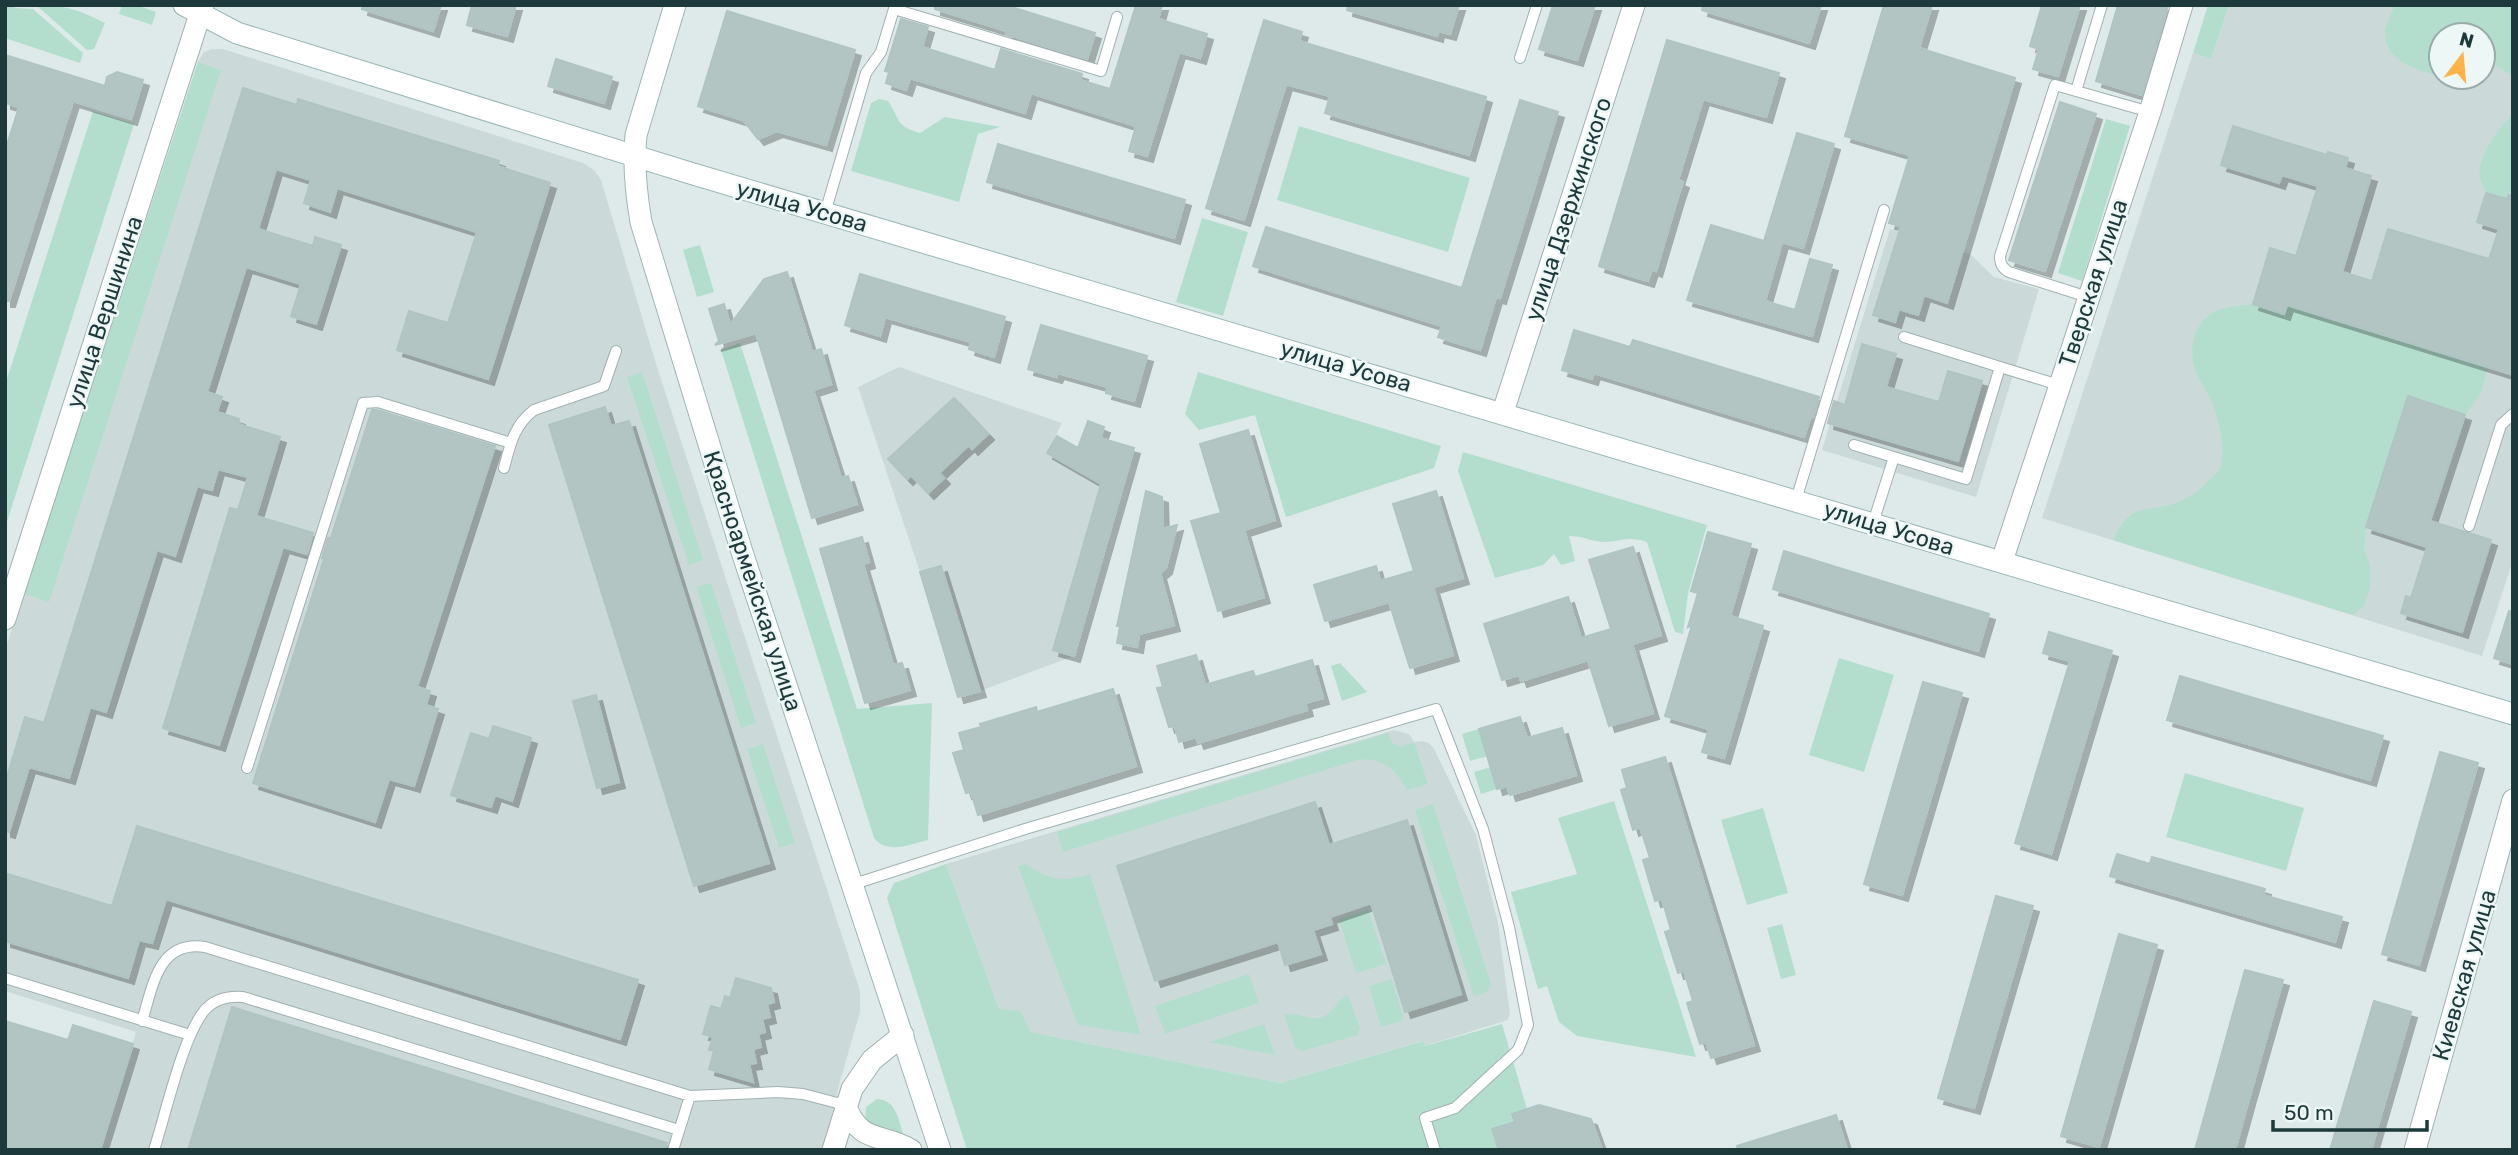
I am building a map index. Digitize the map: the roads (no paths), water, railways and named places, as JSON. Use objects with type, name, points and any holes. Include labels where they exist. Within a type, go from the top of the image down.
[{"type":"main road","name":"Красноармейская улица","points":[[675,5],[640,118],[634,156],[641,222],[742,552],[940,1150]]},
{"type":"main road","name":"улица Дзержинского","points":[[1503,412],[1634,5]]},
{"type":"main road","name":"Тверская улица","points":[[2002,561],[2150,112],[2182,5]]},
{"type":"main road","name":"улица Усова","points":[[196,9],[237,33],[634,156],[2513,714]]},
{"type":"main road","name":"улица Вершинина","points":[[5,618],[196,9]]},
{"type":"main road","name":"Киевская улица","points":[[2415,1150],[2513,800]]},
{"type":"main road","points":[[833,1150],[845,1105],[861,1073],[902,1035]]},
{"type":"main road","points":[[845,1105],[852,1122],[862,1131],[873,1137],[898,1142],[911,1150]]},
{"type":"lane","points":[[1520,58],[1537,5]]},
{"type":"lane","points":[[2076,91],[2102,5]]},
{"type":"lane","points":[[825,213],[866,74],[881,52],[894,9],[1101,71],[1117,17]]},
{"type":"lane","points":[[2088,297],[2009,272],[2000,263],[2055,85],[2150,112]]},
{"type":"lane","points":[[1796,500],[1884,210]]},
{"type":"lane","points":[[1904,337],[2059,385]]},
{"type":"lane","points":[[503,468],[516,429],[525,417],[534,411],[604,386],[616,351]]},
{"type":"lane","points":[[1854,445],[1966,479],[2000,367]]},
{"type":"lane","points":[[247,768],[363,403],[378,402],[511,443]]},
{"type":"lane","points":[[2469,526],[2501,425],[2513,414]]},
{"type":"lane","points":[[1873,523],[1894,457]]},
{"type":"lane","points":[[854,884],[1025,829],[1436,709],[1483,829],[1509,927],[1528,1025],[1518,1051],[1455,1108],[1424,1118],[1435,1150]]},
{"type":"lane","points":[[142,1021],[162,965],[177,949],[190,945],[205,947],[690,1096],[803,1094],[845,1105]]},
{"type":"lane","points":[[5,978],[190,1035]]},
{"type":"lane","points":[[155,1150],[190,1035],[205,1010],[216,1001],[229,996],[243,997],[679,1130]]},
{"type":"lane","points":[[673,1150],[690,1096]]}]
